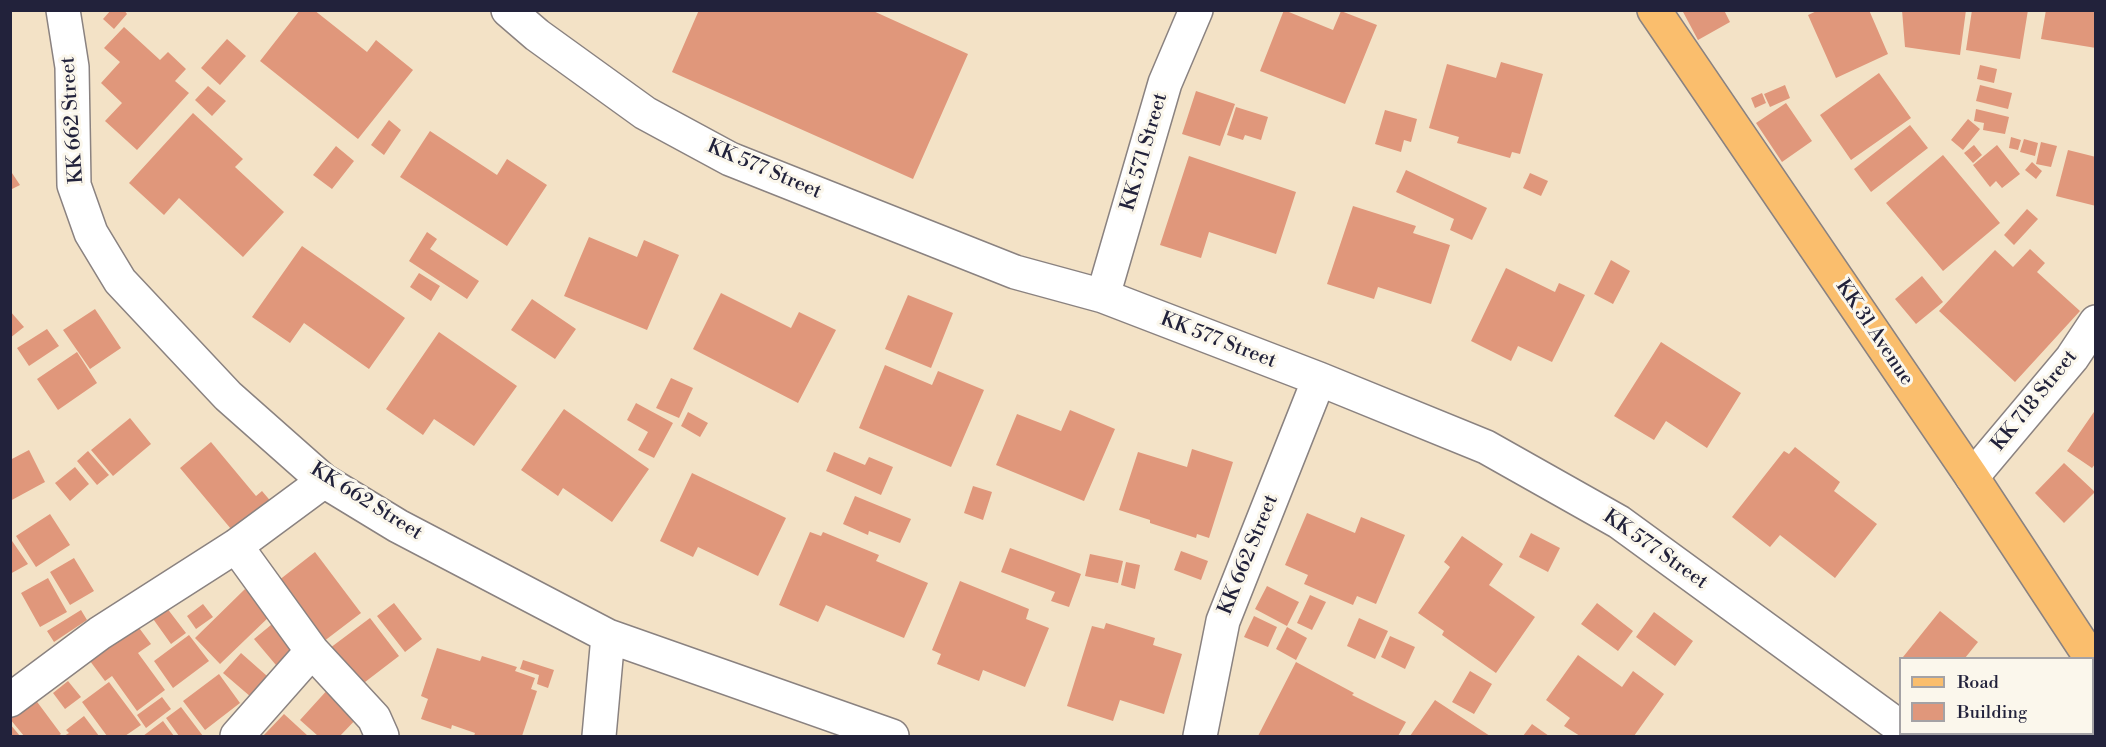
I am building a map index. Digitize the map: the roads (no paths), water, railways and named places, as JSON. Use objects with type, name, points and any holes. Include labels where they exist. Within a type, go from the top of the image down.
[{"type":"main road","name":"KK 31 Avenue","points":[[1654,10],[1972,477],[2090,657]]},
{"type":"street","name":"KK 662 Street","points":[[63,10],[72,67],[75,185],[91,233],[120,281],[228,396],[324,481],[398,526],[608,636],[892,736]]},
{"type":"street","name":"KK 577 Street","points":[[508,10],[537,35],[645,113],[730,159],[1015,272],[1103,296],[1319,379],[1486,447],[1619,522],[1899,726]]},
{"type":"street","name":"KK 571 Street","points":[[1103,296],[1165,83],[1196,10]]},
{"type":"street","name":"KK 718 Street","points":[[1972,477],[2072,358],[2096,322]]},
{"type":"street","name":"KK 662 Street","points":[[1200,736],[1222,621],[1319,379]]},
{"type":"street","points":[[10,700],[100,633],[236,546],[324,481]]},
{"type":"street","points":[[236,546],[312,651],[374,718],[382,736]]},
{"type":"street","points":[[599,736],[608,636]]},
{"type":"street","points":[[237,736],[312,651]]}]
